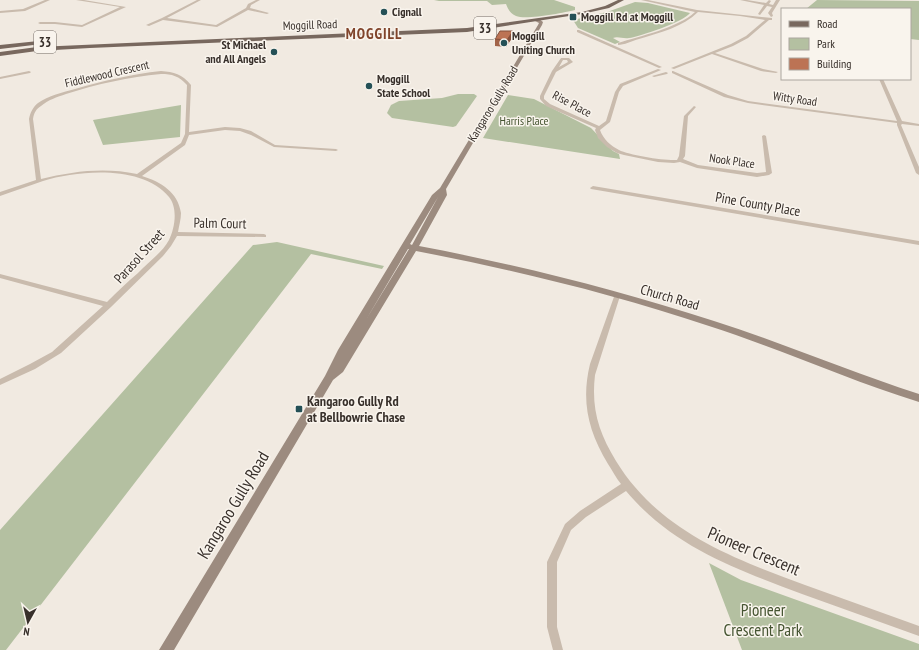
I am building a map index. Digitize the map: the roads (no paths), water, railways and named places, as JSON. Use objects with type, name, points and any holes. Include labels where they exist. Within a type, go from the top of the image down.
[{"type":"main road","name":"Moggill Road","points":[[0,47],[29,42],[49,45],[90,46],[440,32],[537,20],[592,11],[622,0]]},
{"type":"main road","name":"Kangaroo Gully Road","points":[[166,650],[330,378],[340,369],[410,247],[443,195],[443,189],[540,25],[541,23],[537,20]]},
{"type":"main road","name":"Moggill Road","points":[[0,54],[49,45]]},
{"type":"main road","name":"Church Road","points":[[410,247],[527,272],[711,323],[769,343],[867,381],[919,398]]},
{"type":"street","points":[[0,12],[20,10],[48,0]]},
{"type":"street","points":[[40,23],[82,26],[124,7],[78,0]]},
{"type":"street","points":[[148,25],[163,19],[199,0]]},
{"type":"street","points":[[248,10],[249,5],[258,0]]},
{"type":"street","points":[[643,0],[697,11],[769,18]]},
{"type":"street","points":[[650,0],[684,9]]},
{"type":"street","points":[[742,0],[774,6]]},
{"type":"street","points":[[758,16],[770,0]]},
{"type":"street","points":[[618,89],[666,73],[747,37],[769,18],[770,13],[778,0]]},
{"type":"street","points":[[163,19],[217,26],[248,10],[267,13]]},
{"type":"street","points":[[619,44],[675,25],[687,19],[697,11]]},
{"type":"street","points":[[758,16],[761,25]]},
{"type":"street","points":[[37,27],[45,19]]},
{"type":"street","name":"Witty Road","points":[[578,31],[673,70],[726,96],[748,102],[919,125]]},
{"type":"street","points":[[712,53],[762,70],[776,72]]},
{"type":"street","points":[[663,67],[624,84],[618,89],[608,122],[597,130],[600,136],[613,149],[619,152],[667,161],[680,160],[682,156],[686,116],[694,107]]},
{"type":"street","name":"Witty Road","points":[[663,67],[666,73]]},
{"type":"street","name":"Rise Place","points":[[554,71],[542,99],[548,105],[599,128]]},
{"type":"street","points":[[0,78],[29,72]]},
{"type":"street","name":"Fiddlewood Crescent","points":[[39,181],[31,119],[32,113],[45,101],[65,93],[130,77],[153,73],[172,73],[183,78],[189,85],[187,134]]},
{"type":"street","points":[[881,80],[919,173]]},
{"type":"street","points":[[138,176],[183,144],[187,134],[239,129],[248,131],[265,143],[274,146],[336,150]]},
{"type":"street","name":"Nook Place","points":[[680,160],[697,166],[764,175],[769,173],[769,170],[764,136]]},
{"type":"street","name":"Parasol Street","points":[[0,194],[39,181],[86,172],[109,172],[138,176],[157,183],[171,194],[179,208],[175,234],[168,246],[109,305],[52,356],[0,382]]},
{"type":"street","name":"Pine County Place","points":[[593,188],[919,243]]},
{"type":"street","name":"Palm Court","points":[[175,234],[264,236]]},
{"type":"street","points":[[0,276],[109,305]]},
{"type":"street","name":"Pioneer Crescent","points":[[617,296],[592,369],[589,394],[591,415],[599,441],[626,486],[643,504],[678,533],[724,559],[919,632]]},
{"type":"street","points":[[558,650],[552,627],[552,562],[568,527],[583,514],[626,486]]},
{"type":"place","name":"Cignall","points":[[384,12]]},
{"type":"place","name":"Moggill Rd at Moggill","points":[[573,17]]},
{"type":"place","name":"Moggill Uniting Church","points":[[504,43]]},
{"type":"place","name":"St Michael and All Angels","points":[[274,52]]},
{"type":"place","name":"Moggill State School","points":[[369,86]]},
{"type":"place","name":"Kangaroo Gully Rd at Bellbowrie Chase","points":[[299,409]]},
{"type":"district","name":"MOGGILL","points":[[374,34]]},
{"type":"park label","name":"Harris Place","points":[[524,121]]},
{"type":"park label","name":"Pioneer Crescent Park","points":[[763,620]]}]
